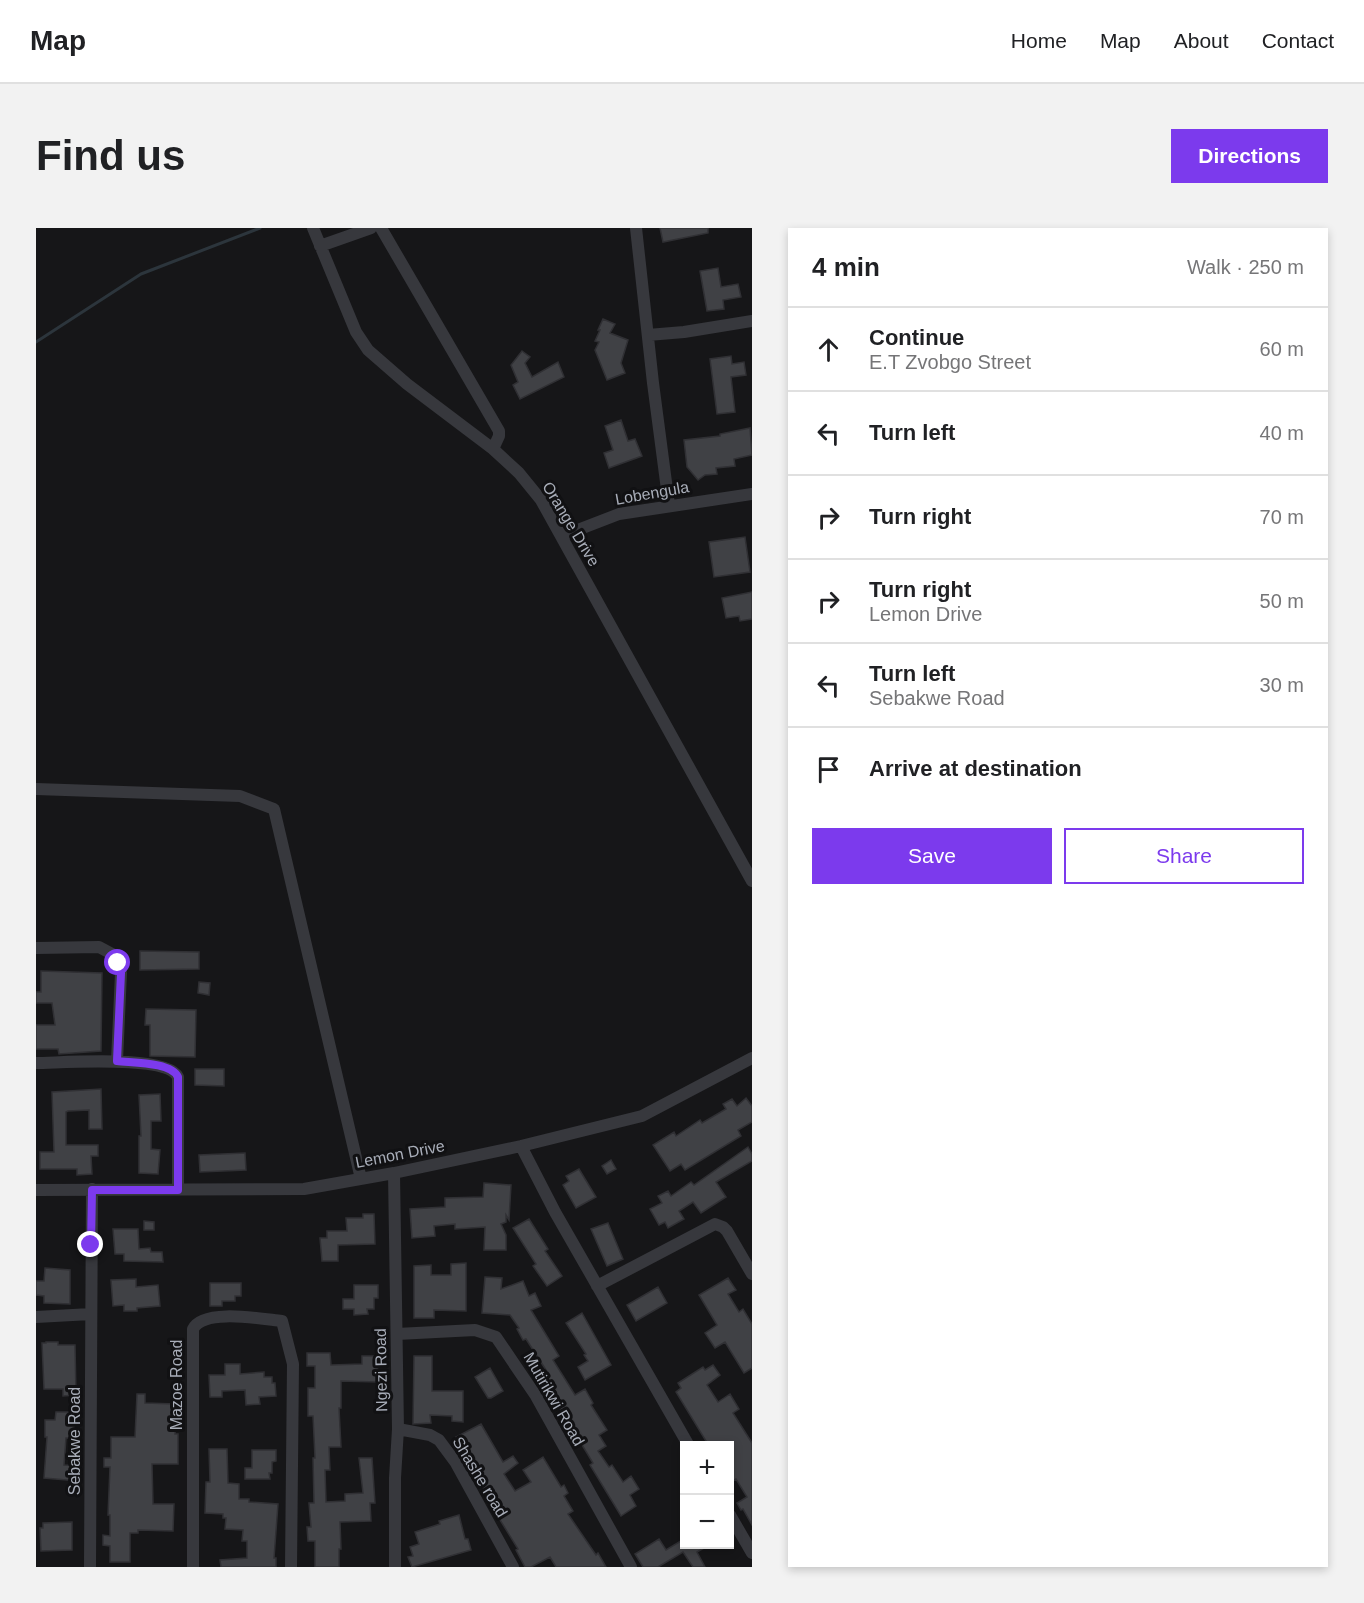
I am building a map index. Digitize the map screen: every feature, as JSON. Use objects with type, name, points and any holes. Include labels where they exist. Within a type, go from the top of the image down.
[{"type":"street","name":"Orange Drive","points":[[313,228],[356,332],[368,350],[407,384],[493,448],[541,500],[752,881]]},
{"type":"street","points":[[320,246],[371,228]]},
{"type":"street","points":[[381,228],[499,431],[493,448]]},
{"type":"street","points":[[636,228],[669,505]]},
{"type":"street","points":[[648,335],[684,332],[752,321]]},
{"type":"street","name":"Lobengula","points":[[562,536],[619,514],[752,494]]},
{"type":"street","points":[[36,789],[240,796],[274,809],[361,1179]]},
{"type":"street","points":[[36,948],[99,947],[114,956],[121,973],[117,1061]]},
{"type":"street","name":"Lemon Drive","points":[[36,1190],[304,1190],[521,1146],[642,1116],[752,1058]]},
{"type":"street","points":[[36,1064],[117,1061],[164,1066],[176,1072],[178,1077],[178,1190]]},
{"type":"street","points":[[521,1146],[597,1286],[686,1441]]},
{"type":"street","name":"Ngezi Road","points":[[394,1173],[398,1429],[394,1567]]},
{"type":"street","name":"Sebakwe Road","points":[[90,1567],[92,1190]]},
{"type":"street","points":[[597,1286],[715,1224],[727,1231],[752,1274]]},
{"type":"street","points":[[36,1317],[91,1314]]},
{"type":"street","name":"Mazoe Road","points":[[193,1567],[193,1329],[195,1324],[206,1318],[227,1317],[282,1321],[290,1347],[293,1376],[291,1567]]},
{"type":"street","name":"Mutirikwi Road","points":[[397,1334],[475,1330],[496,1337],[536,1396],[631,1567]]},
{"type":"street","name":"Shashe road","points":[[398,1429],[430,1435],[439,1440],[456,1463],[513,1567]]},
{"type":"street","points":[[734,1523],[752,1553]]},
{"type":"building","points":[[660,228],[708,228],[708,233],[663,242]]},
{"type":"building","points":[[718,268],[721,287],[738,284],[741,297],[723,300],[724,309],[707,311],[700,271]]},
{"type":"building","points":[[603,319],[615,324],[610,333],[628,340],[621,363],[625,373],[607,380],[595,350],[599,342],[595,341]]},
{"type":"building","points":[[522,351],[530,357],[525,363],[532,377],[558,362],[564,377],[520,399],[513,385],[518,382],[511,365]]},
{"type":"building","points":[[731,356],[732,364],[744,362],[746,375],[731,377],[735,412],[717,414],[710,359]]},
{"type":"building","points":[[621,420],[628,441],[635,439],[642,456],[609,468],[604,453],[613,450],[605,426]]},
{"type":"building","points":[[750,428],[752,455],[734,459],[735,466],[716,468],[717,474],[705,475],[698,480],[687,467],[684,440],[720,436],[720,434]]},
{"type":"building","points":[[745,537],[750,572],[714,577],[709,542]]},
{"type":"building","points":[[752,592],[752,619],[740,621],[739,616],[726,618],[722,598]]},
{"type":"building","points":[[140,951],[199,952],[199,969],[140,970]]},
{"type":"building","points":[[41,971],[102,973],[101,1051],[59,1054],[58,1049],[36,1049],[36,1025],[55,1025],[52,1003],[36,1003],[36,992],[41,992]]},
{"type":"building","points":[[199,982],[210,983],[209,995],[198,993]]},
{"type":"building","points":[[146,1009],[196,1010],[195,1057],[150,1056],[150,1025],[145,1025]]},
{"type":"building","points":[[195,1069],[224,1069],[224,1086],[195,1085]]},
{"type":"building","points":[[101,1089],[102,1129],[89,1129],[89,1110],[66,1112],[66,1145],[98,1145],[98,1156],[91,1156],[92,1174],[77,1175],[77,1169],[40,1169],[40,1152],[54,1152],[52,1092]]},
{"type":"building","points":[[160,1094],[161,1121],[151,1121],[151,1149],[160,1150],[158,1174],[139,1173],[139,1136],[141,1136],[139,1095]]},
{"type":"building","points":[[746,1098],[752,1106],[752,1122],[738,1130],[741,1136],[685,1170],[681,1164],[670,1171],[653,1145],[674,1132],[676,1136],[700,1120],[702,1123],[726,1109],[723,1104],[732,1099],[737,1106]]},
{"type":"building","points":[[748,1147],[752,1154],[752,1161],[716,1182],[726,1197],[701,1213],[693,1202],[679,1211],[684,1219],[668,1228],[665,1222],[659,1225],[650,1209],[662,1203],[658,1196],[668,1191],[671,1196],[691,1182],[694,1185]]},
{"type":"building","points":[[245,1153],[246,1170],[200,1172],[199,1155]]},
{"type":"building","points":[[611,1160],[616,1169],[607,1174],[602,1166]]},
{"type":"building","points":[[579,1169],[596,1197],[576,1208],[563,1185],[569,1181],[566,1176]]},
{"type":"building","points":[[484,1183],[511,1185],[509,1220],[506,1215],[506,1222],[501,1224],[506,1235],[506,1250],[484,1250],[485,1227],[455,1229],[455,1224],[434,1226],[435,1236],[412,1238],[410,1209],[445,1207],[445,1198],[483,1197]]},
{"type":"building","points":[[363,1214],[374,1214],[375,1244],[338,1245],[338,1261],[322,1261],[320,1238],[327,1238],[327,1231],[347,1231],[346,1218],[363,1218]]},
{"type":"building","points":[[529,1219],[548,1249],[545,1251],[562,1276],[547,1286],[533,1266],[536,1264],[513,1228]]},
{"type":"building","points":[[144,1221],[154,1222],[154,1230],[144,1230]]},
{"type":"building","points":[[608,1223],[623,1259],[607,1266],[591,1229]]},
{"type":"building","points":[[113,1229],[138,1229],[139,1249],[150,1248],[151,1252],[162,1252],[163,1262],[124,1261],[124,1254],[115,1254]]},
{"type":"building","points":[[466,1263],[466,1311],[434,1310],[434,1318],[414,1318],[414,1266],[431,1265],[431,1275],[451,1275],[451,1264]]},
{"type":"building","points":[[45,1268],[70,1270],[70,1304],[44,1303],[44,1296],[36,1295],[36,1281],[44,1281]]},
{"type":"building","points":[[485,1277],[502,1278],[501,1289],[523,1281],[529,1296],[535,1293],[541,1306],[531,1310],[559,1356],[553,1360],[575,1395],[585,1389],[593,1403],[591,1405],[607,1430],[599,1435],[606,1446],[598,1451],[609,1467],[612,1465],[623,1482],[631,1476],[639,1489],[630,1495],[636,1506],[621,1516],[590,1465],[593,1463],[541,1377],[548,1373],[526,1339],[523,1340],[517,1329],[519,1328],[510,1315],[482,1313]]},
{"type":"building","points":[[728,1278],[736,1290],[728,1294],[739,1312],[743,1309],[752,1324],[752,1368],[744,1373],[725,1342],[715,1348],[705,1333],[717,1325],[699,1295]]},
{"type":"building","points":[[136,1279],[136,1287],[158,1285],[160,1306],[124,1311],[124,1305],[113,1306],[111,1280]]},
{"type":"building","points":[[210,1283],[241,1283],[241,1296],[235,1296],[235,1301],[222,1301],[222,1306],[210,1306]]},
{"type":"building","points":[[354,1285],[378,1285],[378,1298],[374,1298],[374,1309],[367,1309],[368,1314],[354,1315],[354,1309],[343,1309],[343,1299],[354,1299]]},
{"type":"building","points":[[658,1287],[667,1303],[636,1321],[627,1305]]},
{"type":"building","points":[[582,1313],[611,1365],[585,1380],[578,1367],[588,1361],[584,1355],[586,1354],[566,1323]]},
{"type":"building","points":[[42,1343],[75,1345],[76,1395],[63,1396],[63,1389],[44,1389]]},
{"type":"building","points":[[307,1353],[330,1353],[331,1365],[362,1364],[362,1356],[377,1356],[378,1382],[341,1381],[341,1408],[339,1408],[341,1447],[329,1447],[330,1470],[325,1470],[326,1502],[345,1501],[345,1494],[363,1493],[359,1458],[372,1458],[375,1503],[370,1503],[371,1521],[340,1522],[339,1567],[315,1567],[315,1541],[308,1541],[307,1527],[311,1527],[309,1503],[314,1503],[313,1458],[315,1458],[313,1416],[308,1416],[308,1388],[315,1388],[315,1366],[307,1366]]},
{"type":"building","points":[[414,1356],[432,1356],[432,1391],[463,1391],[463,1422],[452,1421],[452,1416],[430,1415],[431,1423],[413,1424]]},
{"type":"building","points":[[225,1364],[240,1364],[240,1374],[264,1372],[264,1377],[272,1377],[276,1396],[259,1397],[260,1404],[246,1405],[245,1390],[222,1391],[222,1397],[210,1397],[209,1375],[225,1375]]},
{"type":"building","points":[[713,1365],[720,1375],[707,1385],[718,1402],[730,1394],[739,1409],[733,1413],[752,1443],[752,1525],[737,1503],[747,1497],[736,1479],[734,1480],[734,1441],[706,1441],[676,1392],[681,1388],[678,1383],[703,1367],[705,1370]]},
{"type":"building","points":[[490,1368],[503,1391],[488,1398],[475,1377]]},
{"type":"building","points":[[137,1394],[145,1394],[145,1403],[176,1404],[175,1434],[178,1434],[178,1464],[152,1464],[153,1504],[174,1504],[173,1531],[138,1530],[138,1533],[130,1533],[130,1562],[110,1562],[110,1546],[103,1545],[103,1535],[110,1536],[110,1515],[108,1515],[110,1467],[104,1467],[104,1458],[111,1458],[111,1437],[135,1437]]},
{"type":"building","points":[[56,1412],[74,1412],[74,1438],[66,1438],[64,1465],[79,1466],[78,1481],[44,1478],[47,1437],[45,1437],[45,1420],[55,1420]]},
{"type":"building","points":[[481,1424],[503,1462],[513,1456],[518,1463],[504,1474],[515,1491],[531,1482],[523,1470],[543,1457],[561,1487],[564,1485],[568,1493],[564,1496],[573,1511],[568,1514],[606,1567],[556,1567],[550,1557],[531,1567],[525,1567],[516,1550],[518,1549],[484,1494],[486,1493],[456,1437]]},
{"type":"building","points":[[209,1449],[227,1449],[228,1483],[239,1484],[239,1499],[278,1504],[274,1558],[276,1558],[276,1567],[221,1567],[220,1560],[247,1558],[247,1541],[242,1541],[243,1530],[225,1529],[226,1518],[223,1518],[223,1514],[205,1513],[206,1482],[210,1482]]},
{"type":"building","points":[[252,1450],[276,1450],[276,1461],[272,1462],[270,1479],[245,1479],[245,1468],[252,1468]]},
{"type":"building","points":[[459,1515],[465,1539],[468,1539],[471,1550],[412,1567],[408,1557],[413,1556],[410,1547],[419,1544],[415,1532]]},
{"type":"building","points":[[72,1522],[72,1550],[41,1551],[40,1528],[43,1528],[43,1523]]},
{"type":"building","points":[[659,1539],[666,1550],[680,1541],[680,1549],[702,1549],[697,1552],[705,1567],[693,1567],[683,1552],[658,1567],[643,1567],[635,1554]]},
{"type":"waterway","points":[[36,342],[141,274],[260,228]]},
{"type":"route","points":[[91,1245],[92,1190],[178,1190],[178,1077],[171,1068],[164,1066],[117,1061],[121,973],[118,963]]}]
